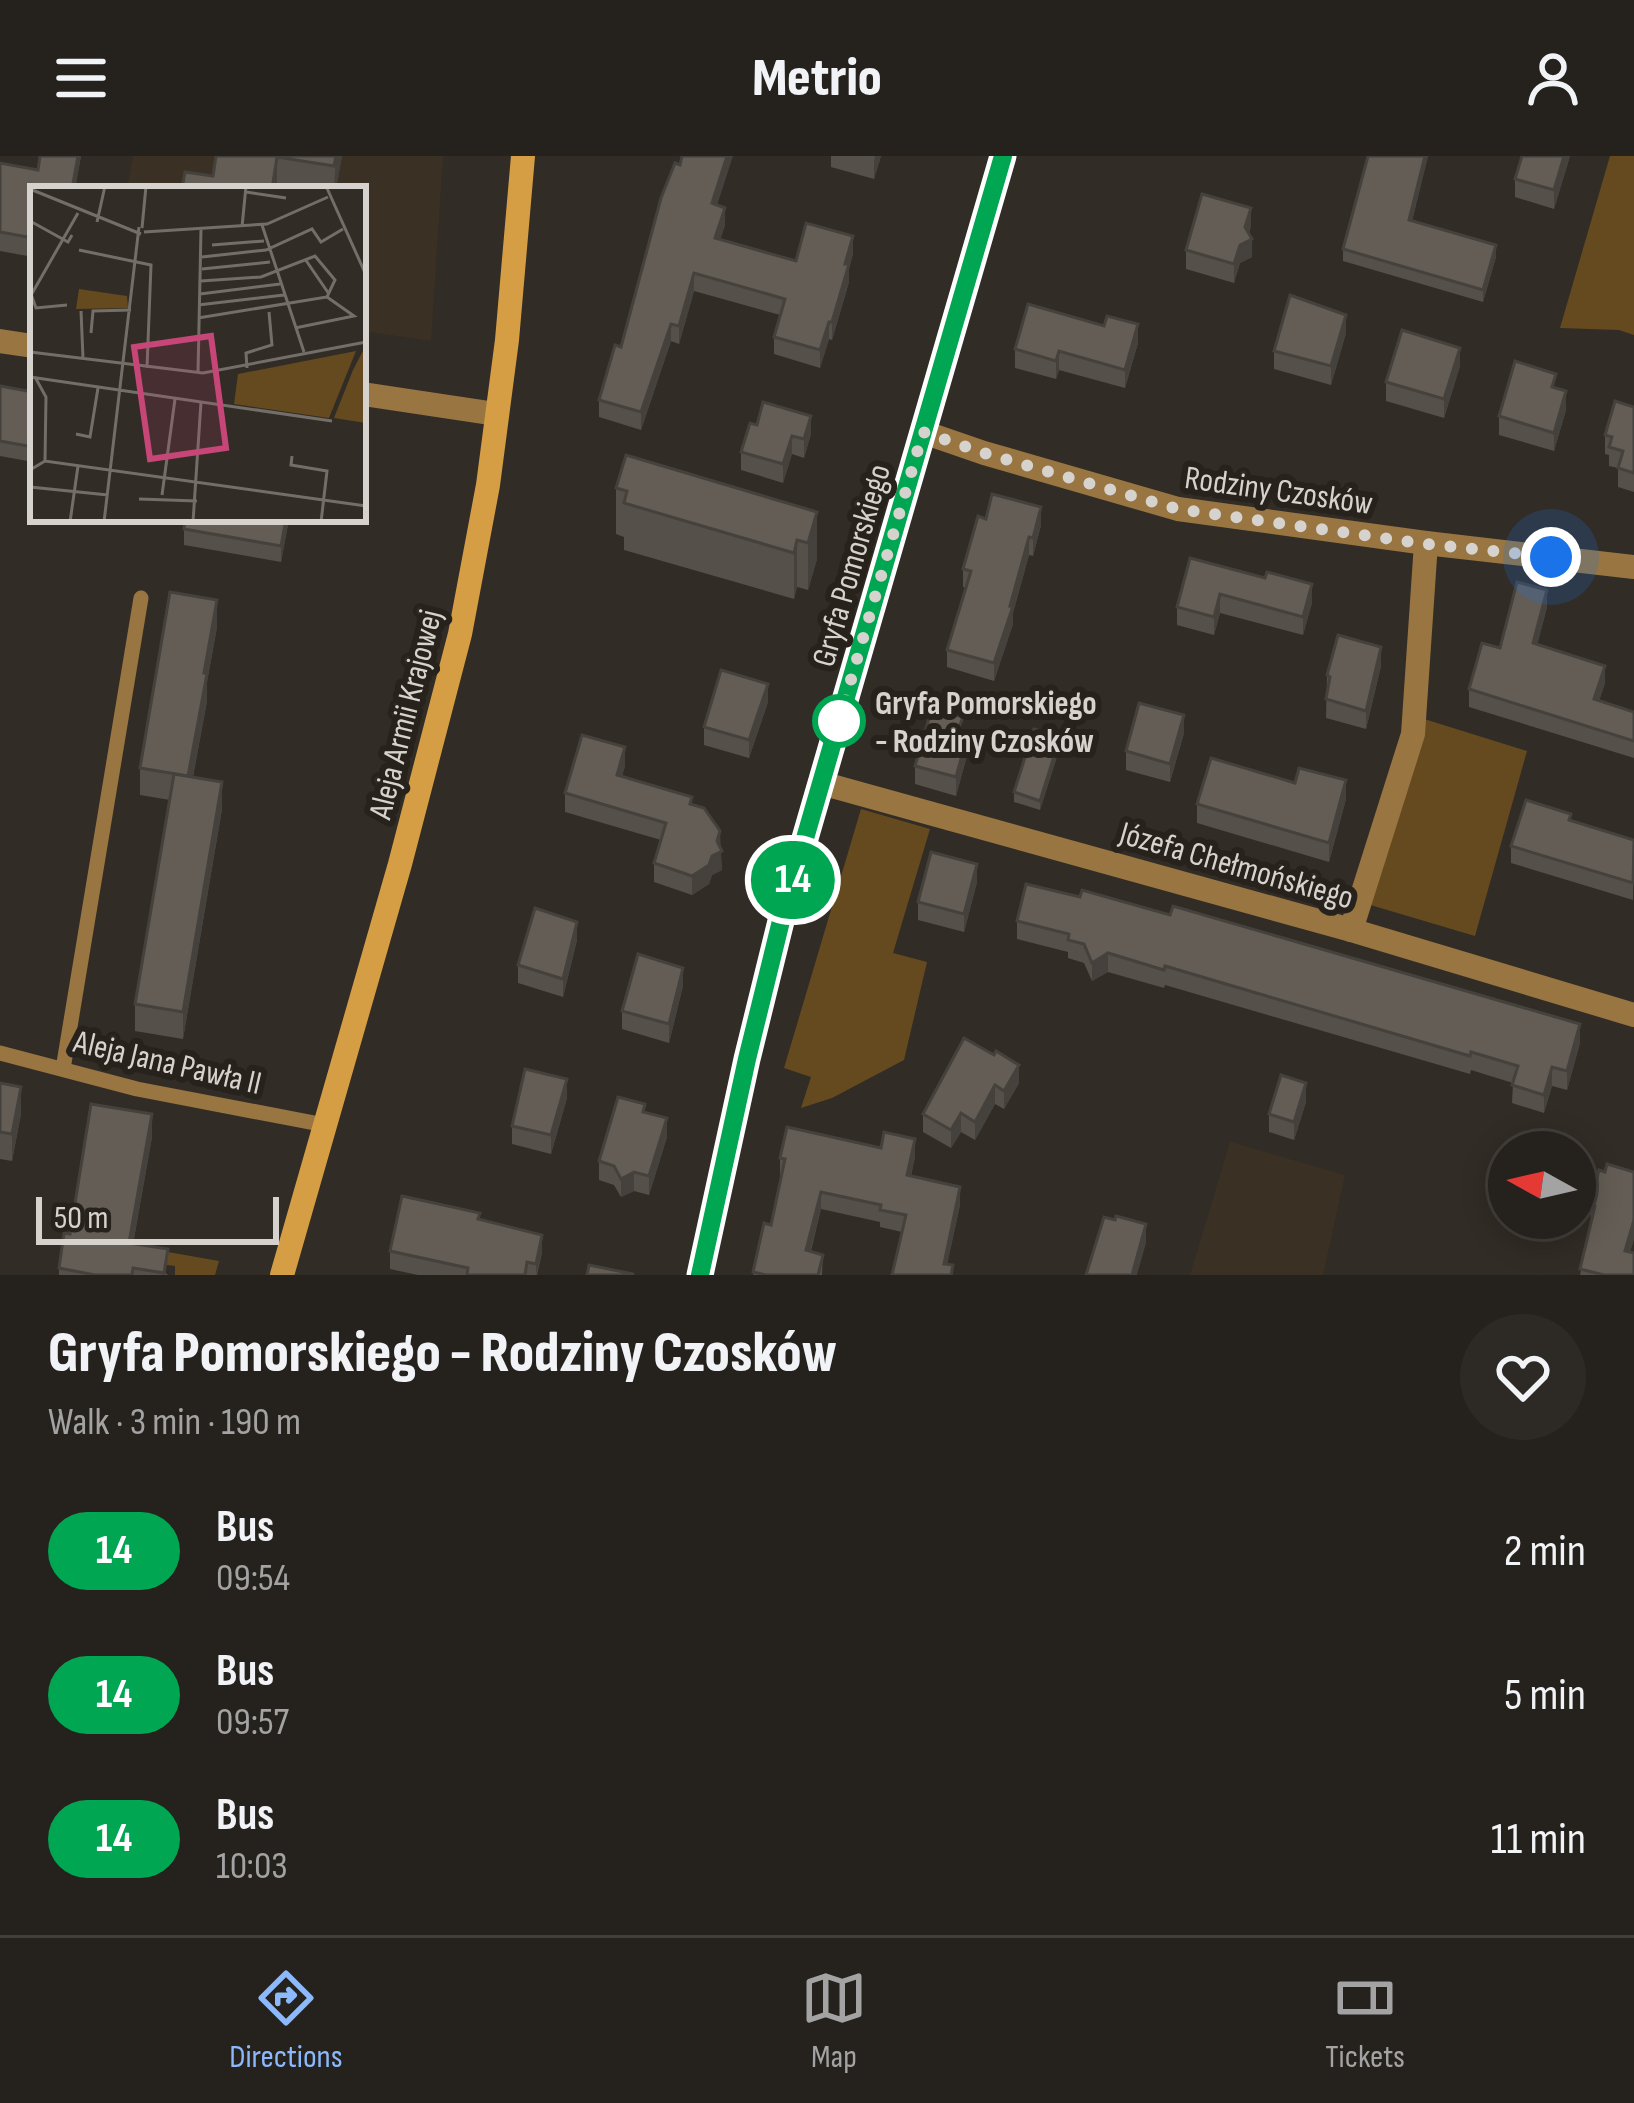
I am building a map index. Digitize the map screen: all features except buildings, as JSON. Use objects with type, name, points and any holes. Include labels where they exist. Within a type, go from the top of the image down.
[{"type":"main road","name":"Aleja Armii Krajowej","points":[[282,1275],[400,864],[460,634],[488,485],[523,156]]},
{"type":"street","name":"Gryfa Pomorskiego","points":[[700,1275],[757,1017],[1003,156]]},
{"type":"street","points":[[0,341],[30,346]]},
{"type":"street","points":[[366,394],[496,414]]},
{"type":"street","name":"Rodziny Czosków","points":[[923,432],[1178,509],[1634,567]]},
{"type":"street","points":[[1351,930],[1413,734],[1426,544]]},
{"type":"street","name":"Józefa Chełmońskiego","points":[[821,783],[1351,930],[1634,1015]]},
{"type":"lane","points":[[62,1069],[141,598]]},
{"type":"lane","name":"Aleja Jana Pawła II","points":[[0,1053],[136,1089],[325,1125]]},
{"type":"shaded area","points":[[133,156],[443,156],[431,341],[366,331],[366,186],[128,186]]},
{"type":"shaded area","points":[[1610,156],[1634,156],[1634,335],[1560,328]]},
{"type":"shaded area","points":[[1421,718],[1527,751],[1475,936],[1367,904]]},
{"type":"shaded area","points":[[861,809],[930,829],[893,953],[927,962],[904,1060],[832,1098],[801,1108],[811,1077],[784,1068]]},
{"type":"shaded area","points":[[1230,1142],[1345,1175],[1323,1275],[1190,1275]]},
{"type":"shaded area","points":[[145,1248],[219,1261],[215,1275],[175,1275],[175,1266],[143,1262]]},
{"type":"bus line","name":"14","points":[[700,1275],[781,921],[1003,156]]},
{"type":"place","name":"Gryfa Pomorskiego - Rodziny Czosków","points":[[839,721]]},
{"type":"route","points":[[839,721],[923,432],[1178,509],[1551,557]]}]
